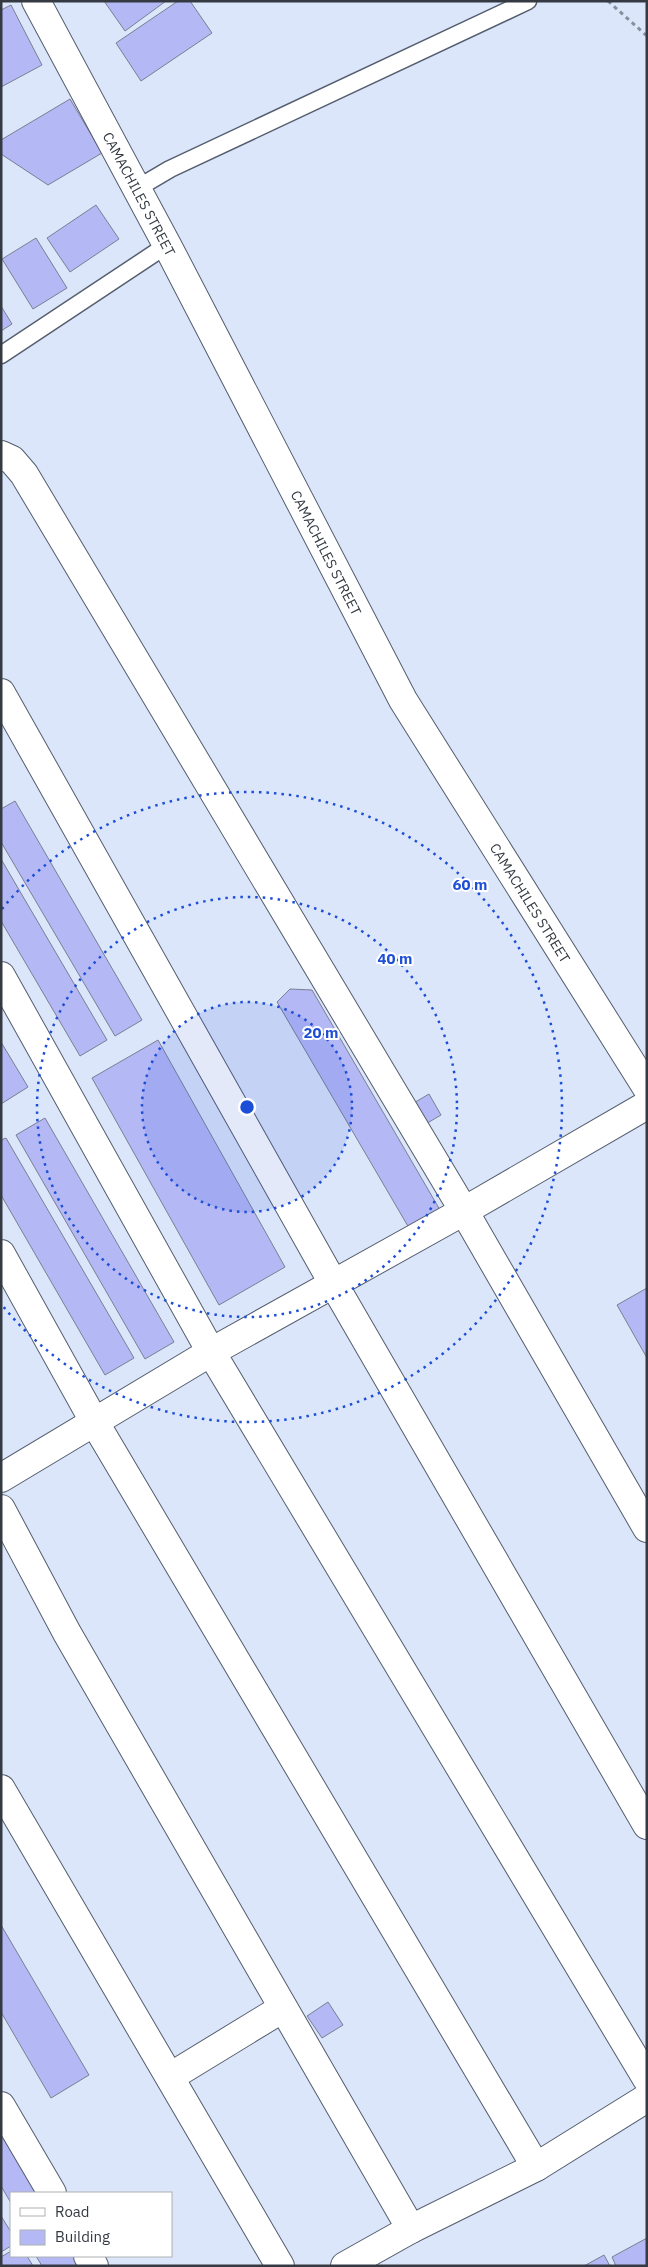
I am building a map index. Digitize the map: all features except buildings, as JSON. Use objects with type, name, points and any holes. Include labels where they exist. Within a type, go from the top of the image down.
[{"type":"street","name":"CAMACHILES STREET","points":[[36,1],[167,245],[402,700],[647,1088]]},
{"type":"street","points":[[1,456],[12,460],[24,474],[464,1211],[647,1528]]},
{"type":"street","points":[[1,694],[333,1283],[647,1825]]},
{"type":"street","points":[[1,976],[211,1352],[647,2079]]},
{"type":"street","points":[[1,1478],[211,1352],[464,1211],[647,1105]]},
{"type":"street","points":[[1,1254],[95,1423],[536,2167]]},
{"type":"street","points":[[1,1509],[67,1633],[411,2229]]},
{"type":"street","points":[[5,1804],[170,2077],[280,2266]]},
{"type":"street","points":[[170,2077],[283,2008]]},
{"type":"street","points":[[345,2266],[411,2229],[536,2167],[647,2098]]},
{"type":"street","points":[[1,2106],[51,2192]]},
{"type":"lane","points":[[136,189],[170,169],[528,1]]},
{"type":"lane","points":[[1,355],[167,245]]},
{"type":"path","points":[[608,1],[647,36]]}]
